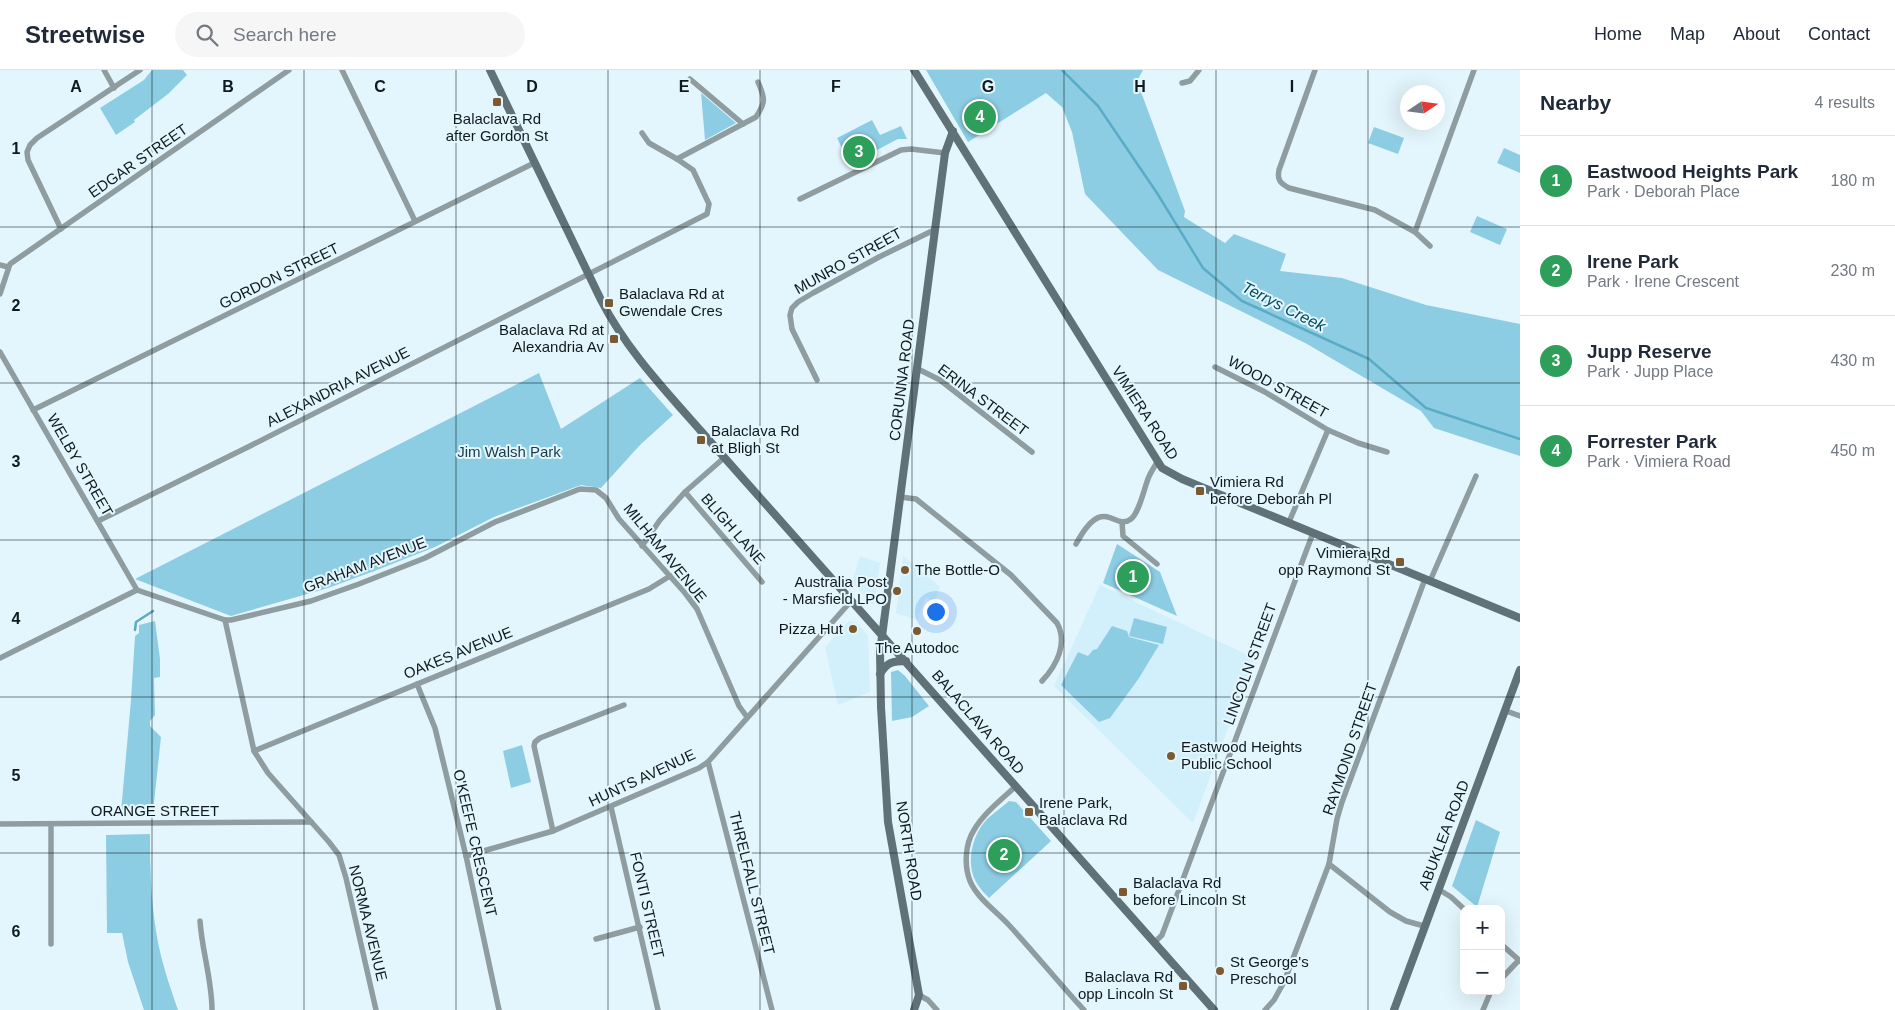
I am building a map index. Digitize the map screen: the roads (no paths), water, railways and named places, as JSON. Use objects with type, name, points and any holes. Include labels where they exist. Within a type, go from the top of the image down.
[{"type":"street","points":[[104,70],[114,88]]},
{"type":"street","points":[[61,229],[28,160],[27,152],[30,145],[36,138],[140,70]]},
{"type":"street","name":"EDGAR STREET","points":[[8,267],[289,70]]},
{"type":"street","points":[[342,70],[415,221]]},
{"type":"street","name":"BALACLAVA ROAD","points":[[490,70],[613,323],[636,356],[1214,1010]]},
{"type":"street","name":"VIMIERA ROAD","points":[[914,70],[1157,462],[1167,472],[1520,618]]},
{"type":"street","points":[[1182,83],[1190,81],[1199,70]]},
{"type":"street","points":[[1315,70],[1279,170],[1278,179],[1289,188],[1375,210],[1414,232],[1430,246]]},
{"type":"street","points":[[1414,232],[1474,70]]},
{"type":"street","points":[[690,79],[743,124]]},
{"type":"street","points":[[642,134],[649,143],[677,159],[756,117],[764,106],[763,94],[758,82]]},
{"type":"street","name":"CORUNNA ROAD","points":[[882,634],[918,369],[934,230],[945,153],[953,131]]},
{"type":"street","points":[[800,199],[901,150],[911,149],[945,153]]},
{"type":"street","name":"ALEXANDRIA AVENUE","points":[[98,521],[259,442],[707,214],[709,204],[693,170],[677,159]]},
{"type":"street","name":"GORDON STREET","points":[[33,410],[534,163]]},
{"type":"street","name":"MUNRO STREET","points":[[817,380],[792,329],[790,315],[792,308],[813,293],[934,230]]},
{"type":"street","points":[[0,265],[8,267],[0,294]]},
{"type":"street","name":"WELBY STREET","points":[[0,352],[137,590]]},
{"type":"street","name":"WOOD STREET","points":[[1215,367],[1265,392],[1328,430],[1358,443],[1387,452]]},
{"type":"street","name":"ERINA STREET","points":[[918,369],[940,380],[1032,452]]},
{"type":"street","name":"WOOD STREET","points":[[1289,522],[1328,430]]},
{"type":"street","points":[[642,546],[660,520],[685,492],[724,457]]},
{"type":"street","points":[[1076,544],[1087,524],[1099,516],[1108,516],[1122,522],[1129,521],[1135,516],[1147,480],[1157,462]]},
{"type":"street","name":"RAYMOND STREET","points":[[1265,1010],[1274,1000],[1284,982],[1330,864],[1337,819],[1342,802],[1428,580],[1462,512],[1476,476]]},
{"type":"street","name":"GRAHAM AVENUE","points":[[225,620],[311,601],[425,558],[495,522],[580,489],[596,490]]},
{"type":"street","name":"MILHAM AVENUE","points":[[596,490],[606,498],[619,519],[697,609],[739,706],[746,717]]},
{"type":"street","name":"BLIGH LANE","points":[[685,492],[762,582]]},
{"type":"street","points":[[900,497],[916,499],[1011,575],[1057,623],[1062,632],[1062,644],[1058,658],[1050,673],[1042,680]]},
{"type":"street","points":[[1122,522],[1123,536],[1157,564]]},
{"type":"street","name":"LINCOLN STREET","points":[[1155,942],[1162,935],[1313,533]]},
{"type":"street","name":"OAKES AVENUE","points":[[254,751],[648,588],[670,576]]},
{"type":"street","points":[[0,658],[137,590],[225,620]]},
{"type":"street","name":"HUNTS AVENUE","points":[[466,856],[553,831],[699,768],[708,762],[852,600]]},
{"type":"street","name":"NORMA AVENUE","points":[[225,620],[237,682],[254,751],[268,773],[339,855],[376,1010]]},
{"type":"street","name":"NORTH ROAD","points":[[882,634],[880,674],[888,822],[919,995],[914,1010]]},
{"type":"street","points":[[880,674],[884,666],[890,662],[906,661]]},
{"type":"street","name":"ABUKLEA ROAD","points":[[1394,1010],[1520,670]]},
{"type":"street","name":"O'KEEFE CRESCENT","points":[[417,684],[435,728],[466,856],[499,1010]]},
{"type":"street","points":[[553,831],[534,746],[535,742],[540,738],[624,705]]},
{"type":"street","points":[[1506,711],[1520,716]]},
{"type":"street","name":"THRELFALL STREET","points":[[708,762],[772,1010]]},
{"type":"street","points":[[1016,786],[973,830],[966,857],[970,882],[1084,1010]]},
{"type":"street","name":"FONTI STREET","points":[[611,807],[658,1010]]},
{"type":"street","name":"ORANGE STREET","points":[[0,824],[310,822]]},
{"type":"street","points":[[51,824],[51,944]]},
{"type":"street","points":[[1330,864],[1390,912],[1406,921],[1424,926]]},
{"type":"street","points":[[1438,889],[1450,896],[1460,905]]},
{"type":"street","points":[[200,921],[212,996],[212,1010]]},
{"type":"street","points":[[596,939],[640,927]]},
{"type":"street","points":[[1505,948],[1520,961],[1505,975]]},
{"type":"street","points":[[919,995],[928,1000],[937,1010]]},
{"type":"street","points":[[1482,1010],[1490,995]]},
{"type":"waterway","name":"Terrys Creek","points":[[1062,70],[1098,106],[1157,193],[1203,268],[1242,301],[1369,359],[1426,408],[1520,439]]},
{"type":"waterway","points":[[135,630],[136,622],[153,611]]},
{"type":"place","name":"Balaclava Rd after Gordon St","points":[[497,102]]},
{"type":"place","name":"Forrester Park","points":[[980,117]]},
{"type":"place","name":"Jupp Reserve","points":[[859,152]]},
{"type":"place","name":"Balaclava Rd at Gwendale Cres","points":[[609,303]]},
{"type":"place","name":"Balaclava Rd at Alexandria Av","points":[[614,339]]},
{"type":"place","name":"Balaclava Rd at Bligh St","points":[[701,440]]},
{"type":"place","name":"Vimiera Rd before Deborah Pl","points":[[1200,491]]},
{"type":"place","name":"Vimiera Rd opp Raymond St","points":[[1400,562]]},
{"type":"place","name":"The Bottle-O","points":[[905,570]]},
{"type":"place","name":"Eastwood Heights Park","points":[[1133,577]]},
{"type":"place","name":"Australia Post - Marsfield LPO","points":[[897,591]]},
{"type":"place","name":"Pizza Hut","points":[[853,629]]},
{"type":"place","name":"The Autodoc","points":[[917,631]]},
{"type":"place","name":"Eastwood Heights Public School","points":[[1171,756]]},
{"type":"place","name":"Irene Park, Balaclava Rd","points":[[1029,812]]},
{"type":"place","name":"Irene Park","points":[[1004,855]]},
{"type":"place","name":"Balaclava Rd before Lincoln St","points":[[1123,892]]},
{"type":"place","name":"St George's Preschool","points":[[1220,971]]},
{"type":"place","name":"Balaclava Rd opp Lincoln St","points":[[1183,986]]},
{"type":"park label","name":"Jim Walsh Park","points":[[509,452]]}]
